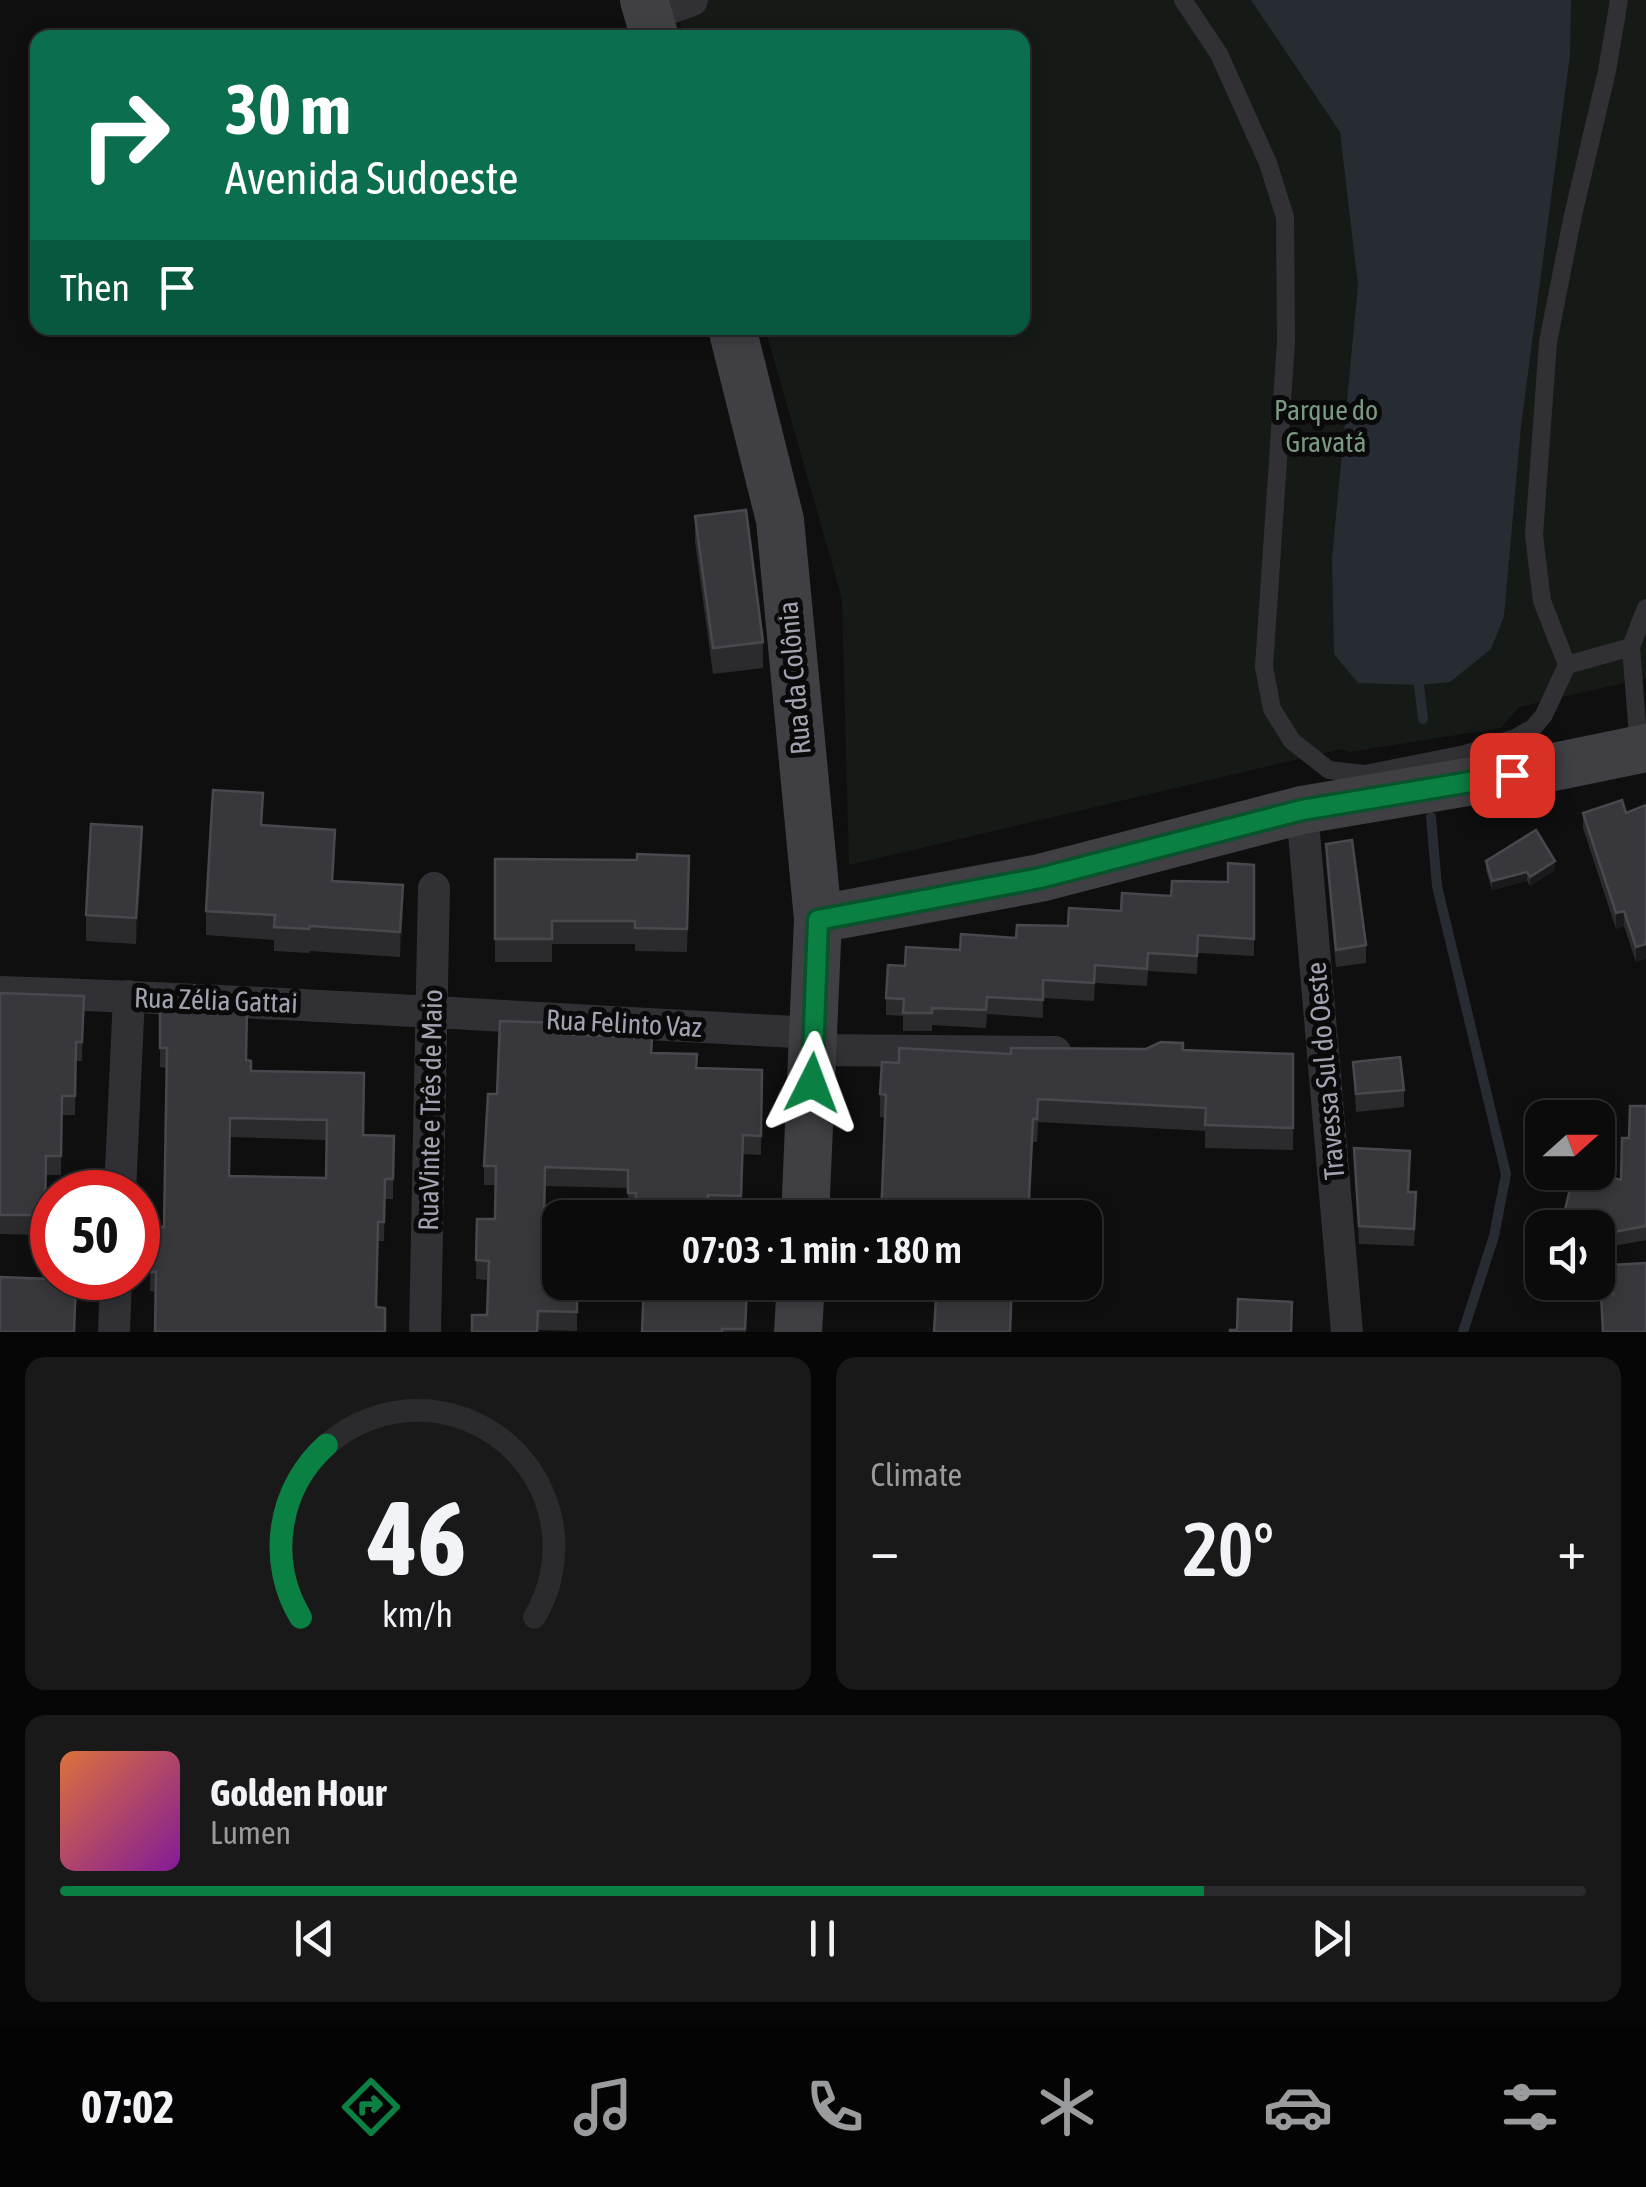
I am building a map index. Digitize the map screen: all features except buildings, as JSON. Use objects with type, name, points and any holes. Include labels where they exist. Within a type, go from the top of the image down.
[{"type":"main road","name":"Rua da Colônia","points":[[734,335],[780,520],[818,920],[805,1200]]},
{"type":"main road","points":[[818,920],[1040,878],[1302,810],[1643,749]]},
{"type":"main road","points":[[798,1332],[800,1300]]},
{"type":"street","name":"Travessa Sul do Oeste","points":[[1302,810],[1347,1332]]},
{"type":"street","name":"RuaVinte e Três de Maio","points":[[425,1332],[434,888]]},
{"type":"street","name":"Rua Zélia Gattai","points":[[0,992],[292,1002],[432,1013]]},
{"type":"street","points":[[121,1170],[129,996]]},
{"type":"street","name":"Rua Felinto Vaz","points":[[432,1013],[815,1042],[1088,1052]]},
{"type":"street","points":[[114,1332],[115,1300]]},
{"type":"lane","points":[[1183,0],[1219,54],[1268,163],[1285,217],[1286,342],[1264,667],[1272,710],[1292,742],[1328,770],[1365,774],[1465,754],[1515,738],[1533,728],[1544,714],[1567,665],[1542,601],[1534,534],[1548,342],[1573,215],[1608,71],[1619,0]]},
{"type":"lane","points":[[1643,749],[1631,647],[1646,608]]},
{"type":"lane","points":[[1567,665],[1631,647]]},
{"type":"green space","name":"Parque do Gravatá","points":[[673,0],[1646,0],[1646,678],[1519,707],[1501,728],[1349,752],[1341,749],[849,865],[842,599],[767,335],[1030,335],[1030,30],[682,30]]},
{"type":"shaded area","points":[[1251,0],[1571,0],[1570,55],[1521,426],[1504,616],[1491,649],[1450,682],[1358,683],[1334,654],[1332,558],[1358,285],[1340,132]]},
{"type":"waterway","points":[[1419,685],[1423,719]]},
{"type":"waterway","points":[[1431,817],[1437,886],[1506,1174],[1494,1236],[1463,1332]]},
{"type":"route","points":[[812,1083],[818,920],[1040,878],[1302,810],[1512,775]]}]
